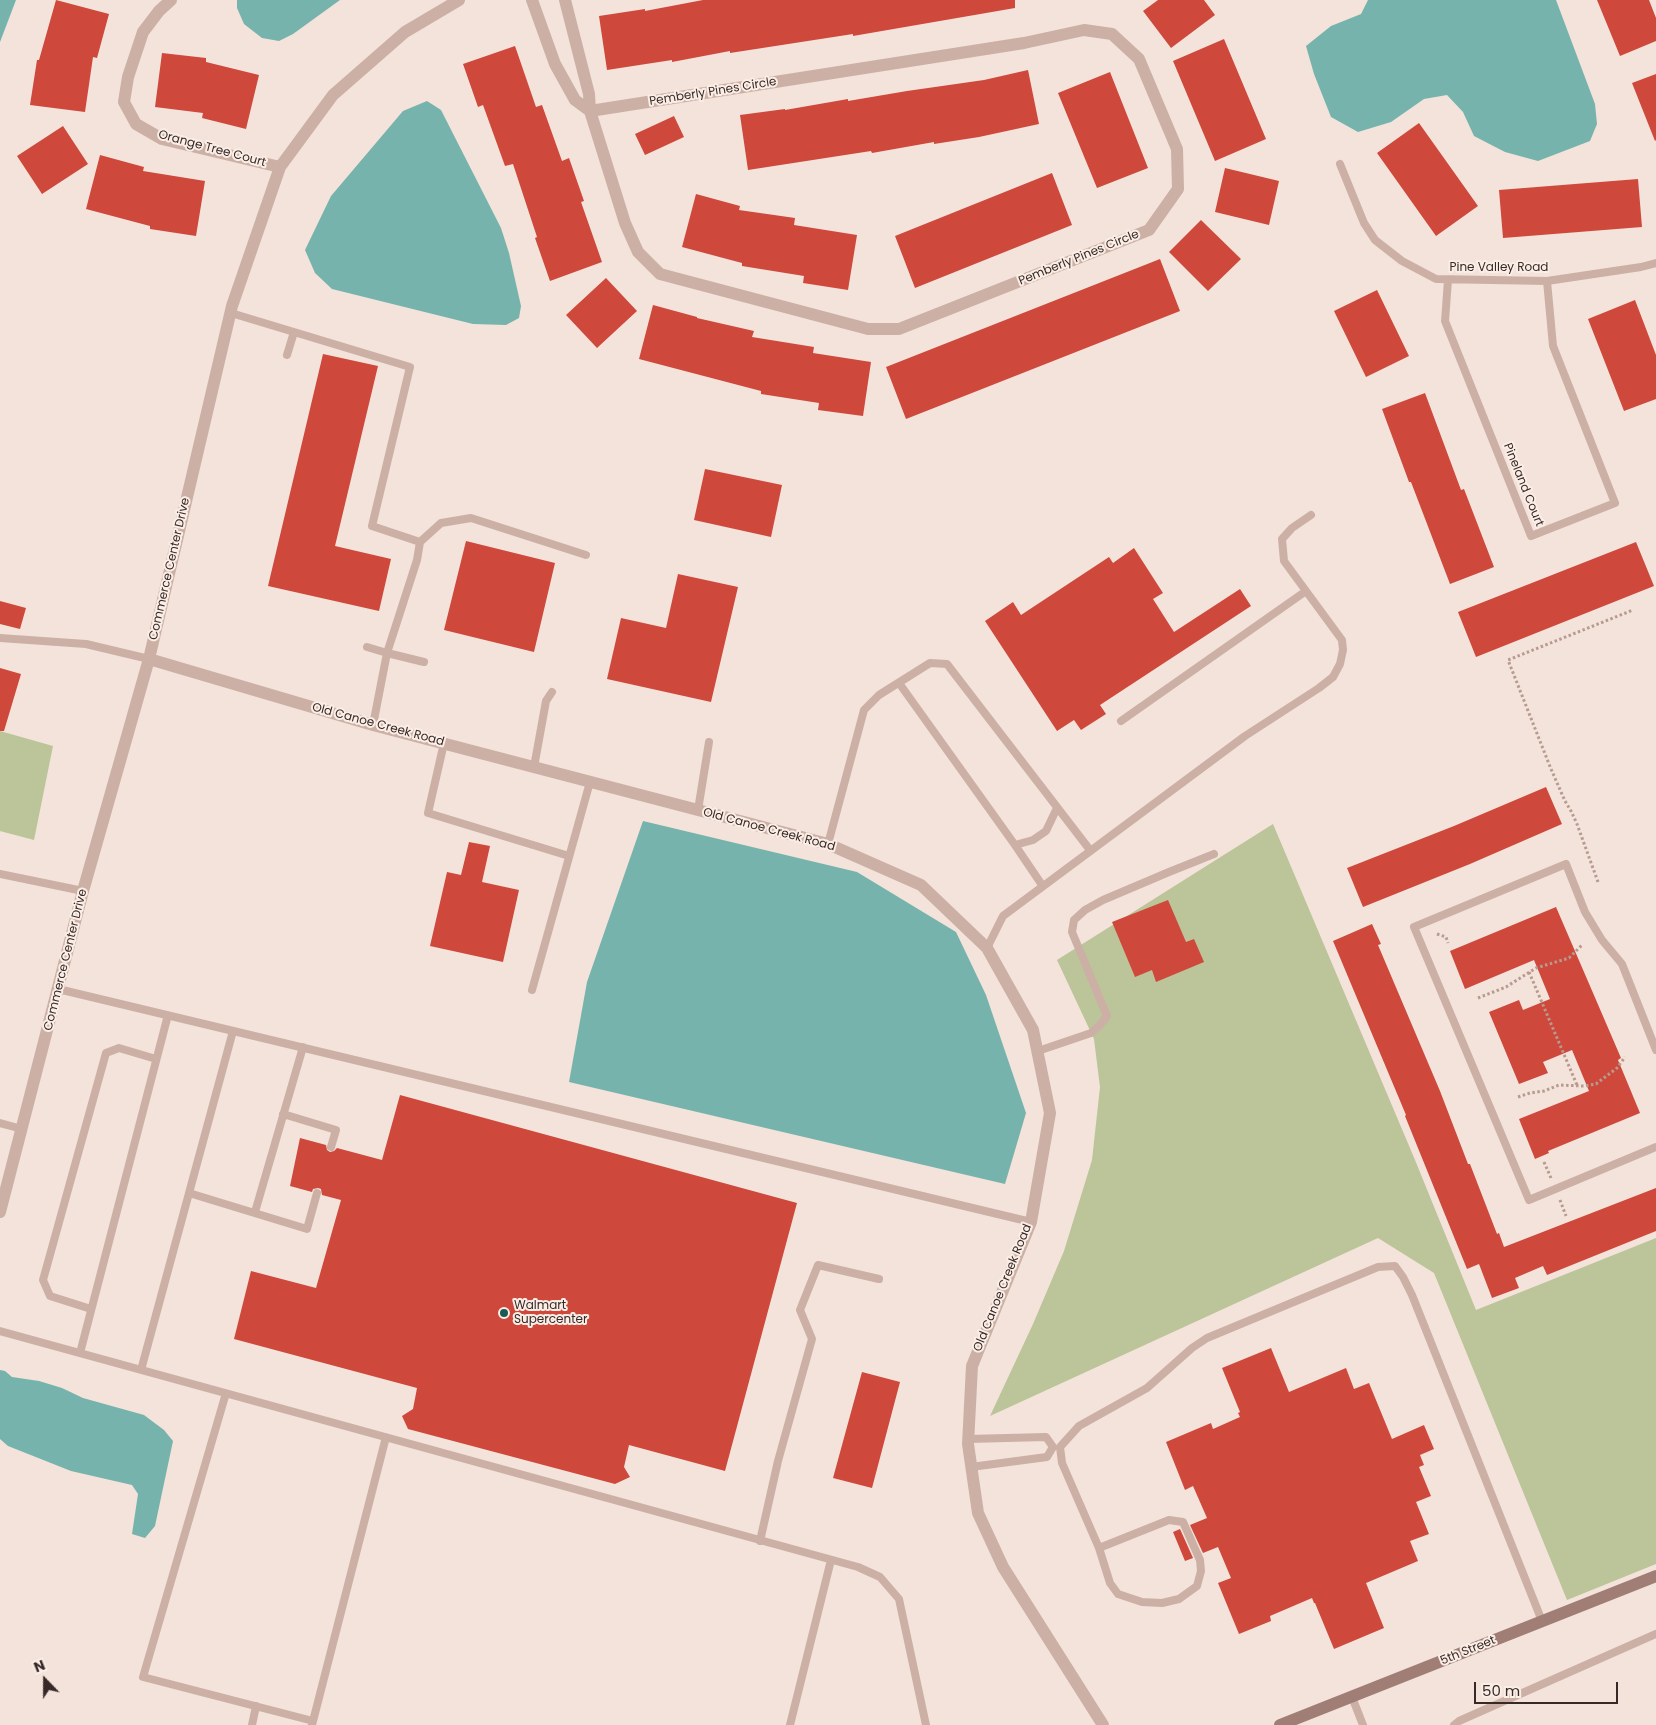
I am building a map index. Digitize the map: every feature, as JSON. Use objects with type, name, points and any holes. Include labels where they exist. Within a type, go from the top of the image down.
[{"type":"street","name":"Orange Tree Court","points":[[171,0],[158,11],[143,32],[128,77],[124,102],[136,124],[162,139],[280,168]]},
{"type":"street","name":"Commerce Center Drive","points":[[0,1212],[83,891],[149,659],[231,313],[280,168],[333,95],[405,32],[459,0]]},
{"type":"street","name":"Pemberly Pines Circle","points":[[532,0],[556,64],[575,100],[590,111],[1024,43],[1084,30],[1112,34],[1139,59],[1177,149],[1178,189],[1149,230],[899,329],[868,329],[660,274],[638,252],[625,223],[590,111],[589,94],[565,0]]},
{"type":"street","name":"Old Canoe Creek Road","points":[[149,659],[373,725],[828,844],[921,885],[987,948],[1033,1030],[1050,1113],[1031,1222],[972,1366],[968,1439],[971,1467],[978,1513],[1003,1567],[1103,1725]]},
{"type":"street","name":"5th Street","points":[[1287,1724],[1656,1576]]},
{"type":"lane","name":"Pine Valley Road","points":[[1340,164],[1364,223],[1375,240],[1402,261],[1436,279],[1547,281],[1641,267],[1656,263]]},
{"type":"lane","name":"Pineland Court","points":[[1448,280],[1445,321],[1531,536],[1615,503],[1553,346],[1547,281]]},
{"type":"lane","points":[[231,313],[410,367],[372,526],[420,542]]},
{"type":"lane","points":[[287,355],[294,332]]},
{"type":"lane","points":[[987,948],[1003,916],[1245,736],[1319,688],[1333,676],[1340,664],[1343,650],[1342,640],[1284,561],[1282,539],[1292,528],[1311,515]]},
{"type":"lane","points":[[373,725],[386,653],[417,560],[420,542],[441,523],[471,518],[586,555]]},
{"type":"lane","points":[[1121,721],[1306,591]]},
{"type":"lane","points":[[0,638],[86,644],[149,659]]},
{"type":"lane","points":[[367,647],[424,662]]},
{"type":"lane","points":[[828,844],[864,710],[879,695],[930,664],[947,664],[1090,850]]},
{"type":"lane","points":[[899,682],[1042,886]]},
{"type":"lane","points":[[534,767],[546,701],[552,692]]},
{"type":"lane","points":[[698,810],[710,742]]},
{"type":"lane","points":[[444,743],[428,813],[570,856]]},
{"type":"lane","points":[[532,990],[590,782]]},
{"type":"lane","points":[[1015,845],[1034,840],[1046,831],[1057,808]]},
{"type":"lane","points":[[1038,1051],[1090,1033],[1107,1016],[1072,932],[1074,920],[1084,910],[1103,900],[1214,854]]},
{"type":"lane","points":[[1656,1050],[1622,964],[1602,940],[1585,912],[1566,864],[1414,927],[1529,1200],[1656,1147]]},
{"type":"lane","points":[[0,874],[83,891]]},
{"type":"lane","points":[[58,989],[1031,1222]]},
{"type":"lane","points":[[80,1353],[168,1015]]},
{"type":"lane","points":[[141,1370],[233,1031]]},
{"type":"lane","points":[[254,1212],[303,1047]]},
{"type":"lane","points":[[91,1309],[50,1296],[43,1280],[106,1053],[119,1048],[156,1059]]},
{"type":"lane","points":[[283,1114],[336,1130],[331,1146]]},
{"type":"lane","points":[[0,1123],[22,1129]]},
{"type":"lane","points":[[189,1193],[307,1229],[317,1193]]},
{"type":"lane","points":[[760,1540],[778,1461],[812,1340],[800,1310],[818,1265],[879,1279]]},
{"type":"lane","points":[[971,1467],[1047,1458],[1079,1426],[1147,1388],[1192,1348],[1207,1338],[1378,1266],[1395,1266],[1403,1277],[1412,1296],[1542,1622]]},
{"type":"lane","points":[[0,1331],[858,1567],[880,1577],[899,1599],[926,1725]]},
{"type":"lane","points":[[226,1393],[143,1677],[256,1706],[313,1723],[386,1438]]},
{"type":"lane","points":[[968,1439],[1046,1437],[1056,1447],[1098,1548],[1110,1583],[1118,1594],[1142,1602],[1162,1603],[1179,1599],[1197,1586],[1201,1571],[1200,1560],[1183,1522],[1169,1520],[1098,1548]]},
{"type":"lane","points":[[790,1725],[831,1560]]},
{"type":"lane","points":[[1454,1725],[1459,1721],[1656,1634]]},
{"type":"lane","points":[[1352,1697],[1363,1725]]},
{"type":"lane","points":[[252,1725],[256,1706]]},
{"type":"path","points":[[1598,882],[1572,811],[1565,801],[1551,770],[1508,660],[1633,610]]},
{"type":"path","points":[[1437,934],[1446,937],[1448,943]]},
{"type":"path","points":[[1478,998],[1506,987],[1529,972],[1569,958],[1583,944]]},
{"type":"path","points":[[1529,972],[1577,1085]]},
{"type":"path","points":[[1518,1097],[1544,1091],[1559,1084],[1591,1086],[1617,1068],[1626,1056]]},
{"type":"path","points":[[1544,1162],[1551,1179]]},
{"type":"path","points":[[1559,1199],[1566,1216]]},
{"type":"green space","points":[[0,731],[53,746],[34,840],[0,831]]},
{"type":"green space","points":[[1273,824],[1415,1160],[1476,1310],[1656,1238],[1656,1564],[1567,1600],[1434,1273],[1378,1238],[990,1416],[1033,1324],[1064,1251],[1092,1160],[1100,1087],[1094,1039],[1057,960]]},
{"type":"water","points":[[0,0],[16,0],[0,42]]},
{"type":"water","points":[[237,0],[340,0],[293,34],[279,41],[262,38],[244,24],[237,8]]},
{"type":"water","points":[[1368,0],[1556,0],[1595,104],[1597,124],[1590,141],[1538,161],[1505,152],[1474,136],[1463,112],[1447,95],[1424,99],[1391,122],[1358,132],[1331,117],[1314,74],[1306,46],[1331,26],[1361,14]]},
{"type":"water","points":[[427,101],[441,110],[501,228],[509,253],[521,306],[519,318],[506,325],[473,324],[332,289],[315,273],[305,250],[331,196],[403,111]]},
{"type":"water","points":[[643,821],[857,872],[956,932],[986,995],[1026,1113],[1005,1184],[569,1082],[587,982]]},
{"type":"water","points":[[0,1370],[5,1371],[12,1377],[39,1381],[62,1388],[83,1398],[144,1415],[164,1430],[173,1441],[155,1526],[145,1538],[132,1534],[138,1494],[132,1485],[71,1471],[8,1446],[0,1439]]},
{"type":"building","points":[[56,0],[109,14],[97,58],[93,57],[85,112],[30,105],[37,60],[39,60]]},
{"type":"building","points":[[703,0],[1015,0],[1015,8],[853,36],[853,34],[607,70],[599,16],[645,9],[645,11]]},
{"type":"building","points":[[1158,0],[1204,0],[1215,15],[1171,48],[1143,11]]},
{"type":"building","points":[[1597,0],[1649,0],[1656,18],[1656,41],[1620,56]]},
{"type":"building","points":[[1224,39],[1266,139],[1215,161],[1173,61]]},
{"type":"building","points":[[515,46],[536,107],[542,105],[562,161],[569,158],[584,201],[581,202],[602,262],[550,281],[513,164],[505,166],[483,105],[478,107],[463,64]]},
{"type":"building","points":[[162,53],[206,58],[206,62],[259,75],[246,129],[202,118],[203,113],[155,107]]},
{"type":"building","points":[[1028,70],[1039,124],[979,137],[748,170],[740,115],[984,80]]},
{"type":"building","points":[[1110,72],[1148,168],[1097,188],[1058,93]]},
{"type":"building","points":[[1656,74],[1656,140],[1655,141],[1632,83]]},
{"type":"building","points":[[674,116],[684,137],[645,155],[635,134]]},
{"type":"building","points":[[1419,123],[1478,206],[1436,236],[1377,153]]},
{"type":"building","points":[[63,126],[88,164],[42,194],[17,156]]},
{"type":"building","points":[[100,155],[144,167],[143,171],[205,181],[196,236],[150,229],[150,226],[86,209]]},
{"type":"building","points":[[1225,168],[1279,181],[1269,225],[1215,212]]},
{"type":"building","points":[[1052,173],[1072,225],[915,288],[895,236]]},
{"type":"building","points":[[1638,179],[1642,227],[1503,238],[1499,190]]},
{"type":"building","points":[[696,194],[740,206],[739,210],[795,218],[794,225],[857,235],[848,290],[803,283],[804,276],[742,266],[742,263],[682,247]]},
{"type":"building","points":[[1201,220],[1241,259],[1208,291],[1169,252]]},
{"type":"building","points":[[1160,259],[1180,311],[906,419],[886,367]]},
{"type":"building","points":[[606,278],[637,311],[597,348],[566,315]]},
{"type":"building","points":[[1377,290],[1409,356],[1366,377],[1334,311]]},
{"type":"building","points":[[1635,300],[1656,355],[1656,399],[1624,411],[1588,319]]},
{"type":"building","points":[[653,305],[697,318],[754,331],[752,337],[814,347],[813,353],[871,362],[863,416],[818,410],[819,403],[761,394],[761,391],[639,359]]},
{"type":"building","points":[[323,354],[378,366],[335,546],[391,559],[379,611],[268,586]]},
{"type":"building","points":[[1425,393],[1461,490],[1464,489],[1494,567],[1450,584],[1382,409]]},
{"type":"building","points":[[705,469],[782,485],[771,537],[694,520]]},
{"type":"building","points":[[466,541],[555,563],[534,652],[444,630]]},
{"type":"building","points":[[1636,542],[1654,586],[1476,657],[1458,612]]},
{"type":"building","points":[[1134,548],[1163,593],[1153,599],[1174,632],[1240,589],[1251,606],[1100,705],[1106,714],[1081,730],[1074,720],[1057,731],[985,621],[1013,602],[1021,615],[1109,557],[1113,563]]},
{"type":"building","points":[[678,574],[738,587],[711,702],[607,679],[621,618],[666,628]]},
{"type":"building","points":[[0,601],[26,608],[20,629],[0,624]]},
{"type":"building","points":[[0,668],[21,674],[4,731],[0,731]]},
{"type":"building","points":[[1546,787],[1562,824],[1470,864],[1363,907],[1347,868]]},
{"type":"building","points":[[469,842],[490,846],[482,882],[519,890],[503,962],[430,946],[447,872],[461,875]]},
{"type":"building","points":[[1168,900],[1186,942],[1194,939],[1204,962],[1156,982],[1152,970],[1135,977],[1112,922]]},
{"type":"building","points":[[1556,907],[1621,1058],[1618,1060],[1640,1113],[1548,1151],[1549,1153],[1535,1159],[1519,1119],[1589,1091],[1572,1050],[1543,1062],[1548,1073],[1519,1084],[1489,1012],[1519,1000],[1523,1010],[1550,999],[1534,960],[1465,989],[1450,951]]},
{"type":"building","points":[[1372,924],[1381,944],[1378,945],[1504,1247],[1656,1188],[1656,1231],[1547,1275],[1543,1266],[1515,1278],[1519,1288],[1492,1298],[1479,1264],[1467,1269],[1406,1115],[1333,941]]},
{"type":"building","name":"Walmart Supercenter","points":[[400,1095],[797,1203],[725,1471],[629,1445],[624,1467],[630,1477],[615,1484],[408,1429],[402,1416],[413,1409],[417,1388],[234,1339],[251,1271],[316,1288],[341,1200],[322,1195],[321,1189],[318,1188],[313,1189],[312,1192],[290,1186],[300,1138],[326,1145],[327,1150],[330,1152],[337,1148],[382,1160]]},
{"type":"building","points":[[1271,1348],[1289,1392],[1346,1368],[1354,1389],[1369,1383],[1392,1439],[1424,1425],[1434,1449],[1420,1455],[1424,1465],[1419,1467],[1431,1496],[1416,1502],[1429,1534],[1410,1541],[1418,1561],[1366,1583],[1384,1628],[1334,1649],[1312,1598],[1270,1616],[1271,1621],[1239,1634],[1218,1583],[1231,1578],[1218,1547],[1203,1553],[1190,1525],[1207,1518],[1193,1486],[1185,1490],[1166,1442],[1211,1423],[1213,1429],[1240,1417],[1238,1413],[1240,1412],[1222,1368]]},
{"type":"building","points":[[862,1372],[900,1382],[872,1488],[833,1478]]},
{"type":"building","points":[[1180,1529],[1193,1558],[1185,1561],[1173,1532]]},
{"type":"place","name":"Walmart Supercenter","points":[[504,1313]]}]
